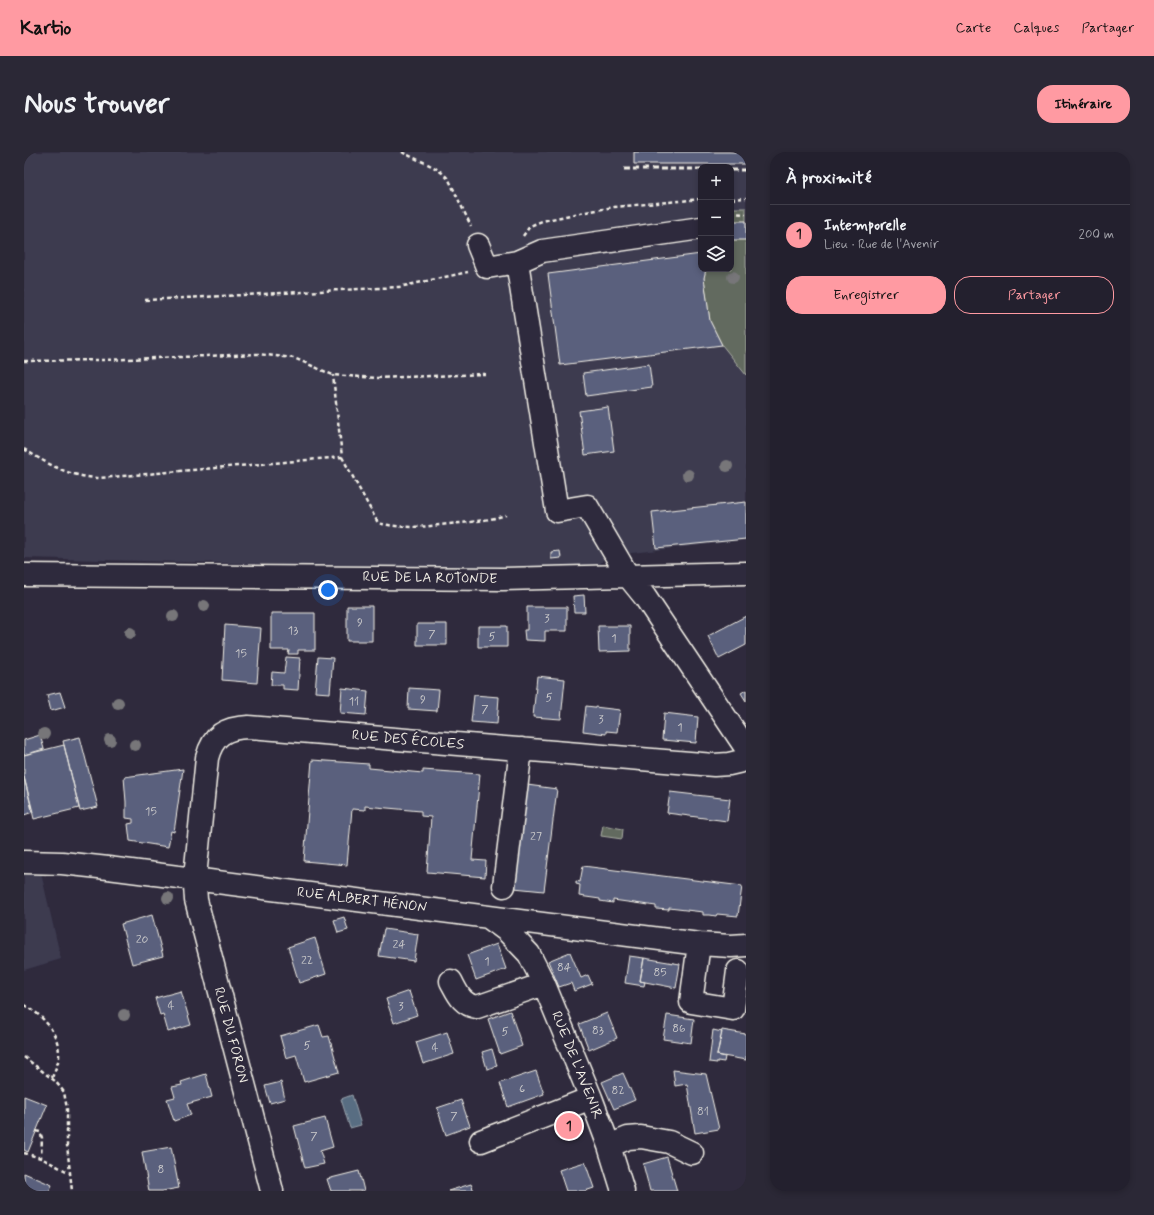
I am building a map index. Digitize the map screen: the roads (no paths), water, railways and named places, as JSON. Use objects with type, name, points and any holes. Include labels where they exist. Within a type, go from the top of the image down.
[{"type":"street","points":[[478,245],[484,268],[517,262],[542,251],[698,228]]},
{"type":"street","points":[[517,262],[556,511],[587,506],[628,576],[649,604],[746,748]]},
{"type":"street","points":[[738,573],[742,558],[746,558]]},
{"type":"street","name":"RUE DE LA ROTONDE","points":[[24,575],[502,579],[738,573]]},
{"type":"street","name":"RUE DES ÉCOLES","points":[[196,879],[208,752],[215,740],[224,732],[231,729],[248,727],[714,765],[729,764],[746,760]]},
{"type":"street","points":[[504,886],[521,749]]},
{"type":"street","name":"RUE ALBERT HÉNON","points":[[24,862],[80,864],[699,944],[731,946],[746,945]]},
{"type":"street","name":"RUE DU FORON","points":[[196,879],[197,908],[272,1191]]},
{"type":"street","name":"RUE DE L'AVENIR","points":[[488,916],[507,931],[529,954],[544,984],[591,1098],[609,1146],[623,1191]]},
{"type":"street","points":[[529,954],[532,941],[539,931],[547,924]]},
{"type":"street","points":[[699,944],[691,1002],[734,1009],[738,971]]},
{"type":"street","points":[[451,981],[461,998],[469,1006],[477,1006],[544,984]]},
{"type":"street","points":[[481,1141],[591,1098]]},
{"type":"street","points":[[609,1146],[628,1138],[641,1137],[669,1142],[692,1153]]},
{"type":"water","points":[[352,1095],[361,1125],[350,1128],[341,1099]]},
{"type":"railway","points":[[624,169],[698,169]]},
{"type":"railway","points":[[734,170],[746,170]]},
{"type":"place","name":"Intemporelle","points":[[569,1126]]}]
